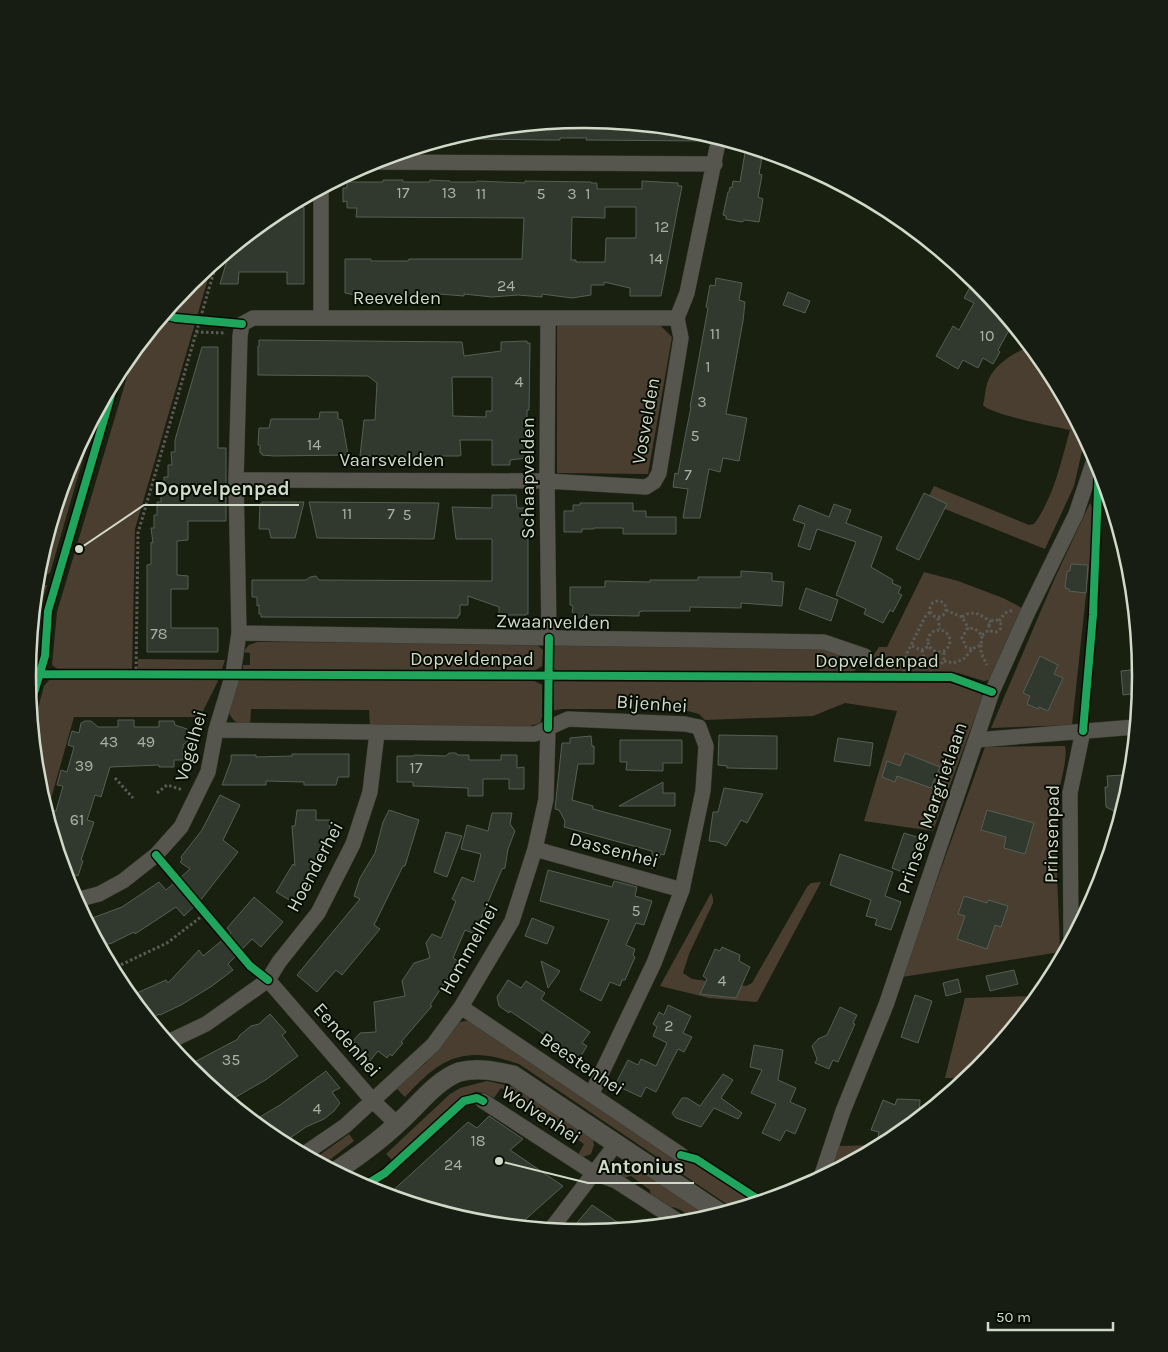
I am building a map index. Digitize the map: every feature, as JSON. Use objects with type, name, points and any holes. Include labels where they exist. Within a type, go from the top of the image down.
[{"type":"street","points":[[677,318],[687,293],[718,145]]},
{"type":"street","points":[[395,162],[715,164]]},
{"type":"street","points":[[321,196],[321,318]]},
{"type":"street","name":"Reevelden","points":[[241,333],[242,324],[253,318],[677,318]]},
{"type":"street","name":"Schaapvelden","points":[[548,318],[547,481],[549,638]]},
{"type":"street","name":"Vosvelden","points":[[547,481],[646,487],[654,482],[659,474],[681,338],[677,318]]},
{"type":"street","points":[[238,633],[236,480],[241,333]]},
{"type":"street","name":"Prinses Margrietlaan","points":[[824,1168],[843,1111],[886,1005],[992,692],[1027,614],[1076,514],[1091,469]]},
{"type":"street","name":"Vaarsvelden","points":[[236,480],[547,481]]},
{"type":"street","name":"Zwaanvelden","points":[[238,633],[824,642],[865,656]]},
{"type":"street","name":"Vogelhei","points":[[84,898],[99,894],[123,881],[156,855],[181,827],[208,772],[216,730],[233,674],[238,633]]},
{"type":"street","name":"Bijenhei","points":[[216,730],[535,734],[568,719],[686,724],[699,727],[706,746],[703,791],[682,890],[654,963],[592,1095]]},
{"type":"street","name":"Hommelhei","points":[[310,1150],[345,1126],[433,1045],[461,1007],[512,922],[535,849],[546,799],[548,728]]},
{"type":"street","points":[[976,740],[1129,728]]},
{"type":"street","name":"Prinsenpad","points":[[1071,926],[1070,793],[1083,731]]},
{"type":"street","name":"Hoenderhei","points":[[174,1039],[206,1024],[268,980],[279,962],[318,913],[353,844],[370,792],[377,733]]},
{"type":"street","name":"Dassenhei","points":[[535,849],[682,890]]},
{"type":"street","name":"Eendenhei","points":[[268,980],[373,1101],[398,1124]]},
{"type":"street","name":"Beestenhei","points":[[461,1007],[681,1155]]},
{"type":"street","points":[[342,1167],[358,1157],[398,1124],[433,1088],[459,1073],[483,1069],[513,1075],[713,1208]]},
{"type":"street","name":"Wolvenhei","points":[[483,1100],[594,1173],[616,1181],[671,1216]]},
{"type":"street","points":[[555,1223],[616,1144]]},
{"type":"lane","points":[[36,685],[45,656],[48,611],[108,406]]},
{"type":"path","points":[[136,674],[138,533],[214,273]]},
{"type":"path","points":[[196,332],[241,333]]},
{"type":"path","points":[[903,678],[905,661],[925,617],[930,612],[931,604],[935,601],[943,603],[946,610],[962,616],[969,629]]},
{"type":"path","points":[[938,618],[946,610]]},
{"type":"path","points":[[930,612],[938,618]]},
{"type":"path","points":[[962,616],[968,613],[975,613],[991,622],[994,620],[998,621],[1002,626],[997,632],[990,629]]},
{"type":"path","points":[[938,618],[940,629]]},
{"type":"path","points":[[982,634],[990,629],[991,622]]},
{"type":"path","points":[[940,629],[947,632],[950,639],[949,646],[944,651],[936,651],[929,646],[930,634],[940,629]]},
{"type":"path","points":[[972,649],[966,647],[962,641],[962,634],[969,629],[977,630],[982,634]]},
{"type":"path","points":[[944,661],[953,663],[965,658],[972,649],[981,645],[982,634]]},
{"type":"path","points":[[912,646],[922,650]]},
{"type":"path","points":[[922,650],[929,646]]},
{"type":"path","points":[[922,650],[926,663],[930,666],[935,677]]},
{"type":"path","points":[[930,666],[940,665],[944,661],[944,651]]},
{"type":"path","points":[[126,674],[146,674]]},
{"type":"path","points":[[115,778],[133,798]]},
{"type":"path","points":[[157,793],[168,785],[198,794]]},
{"type":"path","points":[[200,906],[212,921]]},
{"type":"path","points":[[120,965],[167,943],[206,913]]},
{"type":"shaded area","points":[[208,278],[135,529],[132,671],[60,671],[52,665],[57,612],[128,374],[149,343],[172,315]]},
{"type":"shaded area","points":[[659,324],[672,337],[648,474],[557,473],[557,325]]},
{"type":"shaded area","points":[[1023,349],[1058,402],[1082,450],[1074,486],[1045,549],[930,503],[928,498],[934,486],[1029,525],[1034,524],[1041,514],[1052,491],[1070,430],[998,413],[983,405],[990,376],[998,366]]},
{"type":"shaded area","points":[[86,450],[50,573],[46,575],[55,534],[65,500]]},
{"type":"shaded area","points":[[1090,503],[1095,512],[1072,725],[991,728],[1054,580]]},
{"type":"shaded area","points":[[924,572],[958,581],[1003,598],[1024,609],[989,680],[984,681],[958,673],[870,671],[869,665],[872,659],[879,647],[887,647]]},
{"type":"shaded area","points":[[44,585],[47,585],[41,606]]},
{"type":"shaded area","points":[[257,642],[535,643],[543,650],[542,666],[534,671],[243,669],[243,665],[250,665],[250,653],[243,652],[249,645]]},
{"type":"shaded area","points":[[558,644],[820,646],[856,660],[859,665],[854,672],[557,671],[551,667],[552,648]]},
{"type":"shaded area","points":[[138,659],[225,660],[222,669],[138,669]]},
{"type":"shaded area","points":[[56,677],[219,679],[200,717],[74,717],[51,800],[37,712],[44,686],[50,679]]},
{"type":"shaded area","points":[[238,679],[534,681],[542,685],[542,717],[540,723],[530,726],[370,726],[369,710],[251,709],[250,725],[243,725],[235,721],[229,713]]},
{"type":"shaded area","points":[[555,681],[950,683],[978,691],[983,696],[933,831],[864,821],[897,711],[845,703],[813,716],[705,720],[699,714],[680,709],[562,709],[551,711],[551,686]]},
{"type":"shaded area","points":[[1065,746],[1066,756],[1059,791],[1056,830],[1060,947],[1056,953],[902,977],[985,747]]},
{"type":"shaded area","points":[[821,882],[757,1002],[709,998],[660,986],[711,893],[713,903],[689,954],[683,973],[692,979],[746,986],[752,983],[807,887],[811,883]]},
{"type":"shaded area","points":[[1028,996],[996,1037],[971,1063],[955,1078],[945,1078],[965,998]]},
{"type":"shaded area","points":[[469,1020],[677,1159],[698,1164],[749,1198],[727,1205],[519,1064],[500,1058],[469,1055],[456,1058],[431,1072],[405,1097],[395,1087],[426,1063],[457,1023]]},
{"type":"shaded area","points":[[487,1081],[514,1087],[593,1139],[594,1145],[591,1154],[583,1157],[578,1155],[584,1144],[501,1088],[494,1098],[485,1093],[475,1092],[460,1099],[393,1161],[386,1154],[450,1094],[460,1088]]},
{"type":"shaded area","points":[[349,1134],[354,1141],[329,1160],[320,1155]]},
{"type":"shaded area","points":[[865,1145],[831,1164],[838,1146]]},
{"type":"shaded area","points":[[628,1161],[700,1211],[687,1214],[678,1209],[667,1207],[651,1198],[650,1190],[631,1176],[622,1178],[618,1172],[618,1166]]},
{"type":"building","points":[[584,128],[620,129],[700,141],[586,140],[587,138],[560,138],[560,140],[477,139],[548,129]]},
{"type":"building","points":[[745,153],[762,158],[759,174],[762,175],[758,197],[763,199],[759,222],[745,220],[742,222],[726,219],[726,216],[723,215],[728,192],[730,187],[732,188],[733,181],[740,182]]},
{"type":"building","points":[[403,180],[403,182],[430,182],[430,180],[525,183],[525,181],[591,182],[597,183],[597,189],[642,189],[642,181],[678,183],[678,186],[682,186],[661,296],[630,296],[630,288],[604,282],[604,285],[591,285],[591,295],[572,298],[542,294],[542,297],[518,295],[492,297],[439,294],[439,297],[414,293],[414,296],[391,294],[366,297],[345,293],[345,259],[408,261],[409,259],[522,259],[524,218],[356,217],[357,208],[347,208],[347,201],[343,202],[343,188],[347,188],[348,182]],"holes":[[[605,207],[636,207],[636,238],[606,238],[605,262],[576,262],[576,260],[571,260],[572,217],[605,218]]]},
{"type":"building","points":[[304,207],[304,284],[287,284],[287,272],[239,272],[238,284],[220,284],[227,261],[251,241]]},
{"type":"building","points":[[716,278],[742,283],[739,300],[745,302],[743,321],[726,414],[747,418],[739,461],[723,458],[720,472],[709,469],[700,518],[683,518],[688,489],[673,487],[675,473],[678,474],[691,407],[708,308],[706,307],[710,285],[715,286]]},
{"type":"building","points":[[970,288],[1009,331],[993,364],[983,358],[978,368],[963,360],[958,369],[936,356],[953,326],[959,330],[974,303],[964,298]]},
{"type":"building","points":[[788,292],[810,301],[805,313],[783,305]]},
{"type":"building","points":[[259,340],[462,342],[464,356],[501,351],[501,342],[527,341],[527,343],[530,343],[527,458],[510,460],[510,465],[492,465],[492,440],[460,440],[461,455],[459,456],[360,456],[364,420],[375,420],[377,383],[368,376],[258,375]],"holes":[[[452,377],[492,377],[492,411],[486,411],[486,417],[453,416]]]},
{"type":"building","points":[[202,347],[218,347],[218,448],[226,448],[226,521],[188,521],[188,540],[177,541],[177,575],[188,576],[188,589],[171,589],[171,628],[218,628],[218,652],[147,652],[147,565],[151,564],[151,542],[153,543],[151,528],[154,528],[154,515],[157,515],[157,502],[161,502],[161,490],[164,490],[164,477],[168,477],[168,465],[172,465],[171,452],[175,452],[175,440]]},
{"type":"building","points":[[320,412],[338,412],[338,419],[342,420],[348,455],[274,456],[262,455],[260,453],[260,445],[258,445],[259,428],[269,428],[271,419],[319,419]]},
{"type":"building","points":[[924,493],[947,504],[919,560],[896,549]]},
{"type":"building","points":[[492,495],[516,495],[517,508],[528,509],[528,614],[499,615],[499,607],[468,596],[468,605],[460,605],[460,615],[458,615],[458,618],[261,617],[261,614],[259,614],[257,597],[252,597],[252,580],[306,580],[316,576],[319,580],[492,581],[492,539],[456,539],[452,507],[492,508]]},
{"type":"building","points":[[262,502],[304,502],[295,538],[271,538],[269,529],[259,529],[260,504]]},
{"type":"building","points":[[309,502],[439,503],[434,539],[317,538]]},
{"type":"building","points":[[580,503],[633,503],[633,511],[646,511],[646,517],[676,517],[676,534],[623,534],[623,528],[594,528],[582,529],[582,532],[564,532],[564,511],[573,511],[573,505],[580,505]]},
{"type":"building","points":[[834,504],[851,510],[846,523],[882,537],[871,567],[893,580],[892,583],[901,587],[898,593],[902,595],[893,612],[890,610],[883,623],[864,614],[866,609],[836,595],[856,542],[817,529],[810,550],[798,546],[805,524],[793,520],[799,505],[829,517]]},
{"type":"building","points":[[1071,564],[1088,565],[1086,593],[1069,591],[1069,589],[1065,588],[1067,571],[1070,571]]},
{"type":"building","points":[[741,571],[772,573],[772,581],[784,582],[782,606],[741,603],[741,608],[690,607],[690,611],[642,611],[639,612],[639,616],[584,615],[580,619],[572,612],[573,606],[570,605],[570,587],[605,587],[605,581],[650,582],[650,580],[698,580],[698,577],[741,577]]},
{"type":"building","points":[[806,588],[838,600],[831,621],[799,609]]},
{"type":"building","points":[[1040,656],[1058,665],[1054,674],[1063,678],[1048,711],[1027,704],[1030,696],[1023,693]]},
{"type":"building","points":[[1132,670],[1132,694],[1123,695],[1121,671]]},
{"type":"building","points":[[118,720],[134,720],[134,727],[159,727],[159,721],[174,721],[175,725],[187,729],[191,738],[183,745],[183,760],[174,760],[174,767],[159,767],[159,765],[110,767],[101,797],[95,795],[87,820],[94,822],[81,860],[83,861],[78,876],[74,875],[65,852],[53,810],[56,811],[63,786],[57,785],[61,770],[67,772],[74,747],[68,745],[72,731],[79,733],[81,723],[91,721],[98,727],[118,727]]},
{"type":"building","points":[[719,735],[777,736],[777,769],[727,768],[727,766],[718,765]]},
{"type":"building","points":[[591,736],[592,746],[594,746],[594,764],[578,764],[572,800],[593,806],[593,809],[671,830],[664,855],[661,854],[652,869],[652,851],[564,827],[565,821],[559,810],[555,809],[562,743],[570,743],[570,738]]},
{"type":"building","points":[[838,738],[873,743],[870,766],[834,761]]},
{"type":"building","points":[[620,740],[682,740],[682,763],[663,763],[663,771],[626,770],[627,762],[620,762]]},
{"type":"building","points":[[449,753],[469,755],[469,760],[501,760],[501,755],[517,755],[517,768],[524,767],[524,789],[509,789],[509,779],[483,779],[483,796],[468,796],[468,788],[413,786],[413,782],[397,782],[397,756],[446,756]]},
{"type":"building","points":[[905,753],[940,767],[931,788],[897,776],[895,782],[882,777],[887,761],[900,766]]},
{"type":"building","points":[[292,754],[349,754],[349,777],[338,777],[336,785],[304,785],[304,782],[266,781],[266,785],[222,785],[231,761],[231,755],[256,755],[256,757],[292,756]]},
{"type":"building","points":[[1122,775],[1115,811],[1106,807],[1105,787],[1108,787],[1107,776]]},
{"type":"building","points":[[663,782],[663,793],[675,793],[675,806],[619,806]]},
{"type":"building","points":[[724,788],[763,794],[747,823],[741,820],[726,846],[718,842],[709,841],[713,812],[718,812]]},
{"type":"building","points":[[220,795],[240,805],[223,840],[238,852],[200,901],[184,916],[176,907],[135,934],[134,932],[107,944],[93,918],[122,907],[159,882],[166,890],[190,869],[180,862],[182,860],[181,857],[202,830]]},
{"type":"building","points":[[297,810],[316,810],[316,820],[330,820],[329,840],[326,840],[326,849],[322,849],[310,868],[314,870],[311,876],[313,877],[296,904],[276,892],[293,864],[295,866],[292,826],[295,826]]},
{"type":"building","points":[[389,810],[419,820],[405,866],[403,866],[374,925],[380,929],[342,975],[336,970],[317,992],[297,975],[360,899],[354,896],[360,878],[375,853],[383,822]]},
{"type":"building","points":[[987,810],[1034,823],[1025,854],[1004,848],[1006,837],[981,830]]},
{"type":"building","points":[[492,813],[512,813],[510,824],[515,831],[508,849],[505,868],[502,869],[480,921],[482,923],[478,932],[475,934],[465,930],[453,958],[458,961],[456,965],[458,966],[430,1005],[432,1006],[401,1042],[403,1043],[392,1056],[390,1054],[387,1058],[378,1051],[365,1067],[351,1050],[357,1045],[353,1041],[360,1033],[376,1032],[374,1002],[405,996],[402,981],[414,963],[430,958],[426,943],[432,934],[441,938],[456,901],[452,899],[462,877],[474,882],[481,854],[461,849],[467,825],[488,831]]},
{"type":"building","points":[[446,832],[462,836],[447,877],[434,872]]},
{"type":"building","points":[[904,833],[923,839],[914,864],[909,862],[905,873],[892,868]]},
{"type":"building","points":[[840,854],[893,872],[885,896],[901,902],[891,930],[875,925],[877,919],[866,916],[871,900],[830,885]]},
{"type":"building","points":[[548,870],[612,887],[614,881],[637,887],[635,896],[652,901],[644,925],[636,923],[626,945],[635,949],[633,955],[635,957],[625,980],[622,980],[620,986],[610,982],[601,1001],[580,990],[609,920],[540,901]]},
{"type":"building","points":[[964,896],[987,903],[988,900],[1008,906],[1001,927],[995,925],[987,949],[957,939],[965,916],[958,914]]},
{"type":"building","points":[[254,897],[283,922],[261,947],[252,939],[228,964],[233,970],[212,986],[181,1005],[155,1017],[138,993],[166,980],[168,983],[199,950],[203,956],[231,933],[227,928]]},
{"type":"building","points":[[532,918],[554,927],[547,944],[525,936]]},
{"type":"building","points":[[722,947],[740,955],[739,961],[750,967],[736,998],[700,994],[707,979],[703,976],[715,949],[720,951]]},
{"type":"building","points":[[541,961],[560,971],[548,988]]},
{"type":"building","points":[[1014,970],[1018,984],[990,991],[986,976]]},
{"type":"building","points":[[958,979],[961,992],[946,996],[943,983]]},
{"type":"building","points":[[508,980],[521,988],[526,981],[545,993],[541,999],[590,1032],[582,1043],[587,1046],[579,1059],[557,1046],[558,1044],[510,1011],[509,1013],[499,1006],[497,997]]},
{"type":"building","points":[[915,995],[932,1001],[918,1043],[901,1037]]},
{"type":"building","points":[[668,1005],[691,1016],[683,1033],[692,1037],[684,1052],[678,1049],[656,1092],[646,1087],[641,1097],[615,1085],[628,1060],[638,1065],[641,1059],[656,1066],[667,1043],[653,1036],[657,1027],[653,1024],[659,1012],[664,1015]]},
{"type":"building","points":[[840,1007],[857,1015],[853,1023],[855,1024],[838,1062],[833,1060],[829,1069],[815,1063],[817,1059],[812,1046],[818,1039],[827,1035]]},
{"type":"building","points":[[270,1014],[286,1032],[282,1035],[298,1056],[267,1079],[235,1098],[196,1061],[238,1039],[251,1026],[259,1024]]},
{"type":"building","points":[[754,1045],[783,1050],[778,1080],[796,1088],[790,1102],[806,1109],[795,1134],[786,1130],[780,1141],[762,1133],[776,1104],[751,1093],[762,1070],[750,1067]]},
{"type":"building","points":[[326,1071],[340,1088],[332,1092],[340,1103],[334,1111],[324,1119],[306,1127],[291,1138],[260,1117],[280,1105]]},
{"type":"building","points":[[723,1074],[733,1080],[721,1098],[742,1113],[738,1119],[714,1108],[701,1127],[676,1118],[672,1113],[682,1098],[687,1098],[700,1106]]},
{"type":"building","points":[[897,1099],[920,1100],[919,1109],[878,1137],[879,1132],[871,1130],[883,1100],[895,1105]]},
{"type":"building","points":[[489,1116],[523,1139],[510,1150],[563,1186],[524,1220],[477,1213],[445,1204],[442,1205],[394,1190],[468,1122],[477,1128]]},
{"type":"building","points":[[592,1205],[619,1223],[584,1224],[576,1224]]},
{"type":"cycle path","points":[[171,317],[242,324]]},
{"type":"cycle path","points":[[36,685],[45,656],[48,611],[108,406]]},
{"type":"cycle path","points":[[1083,731],[1093,615],[1098,487]]},
{"type":"cycle path","points":[[548,728],[549,638]]},
{"type":"cycle path","name":"Dopveldenpad","points":[[39,674],[951,677],[992,692]]},
{"type":"cycle path","points":[[156,855],[250,966],[268,980]]},
{"type":"cycle path","points":[[372,1181],[385,1173],[464,1101],[477,1098],[483,1101]]},
{"type":"cycle path","points":[[681,1155],[696,1159],[754,1197]]},
{"type":"place","name":"Dopvelpenpad","points":[[79,549]]},
{"type":"place","name":"Antonius","points":[[499,1161]]}]
